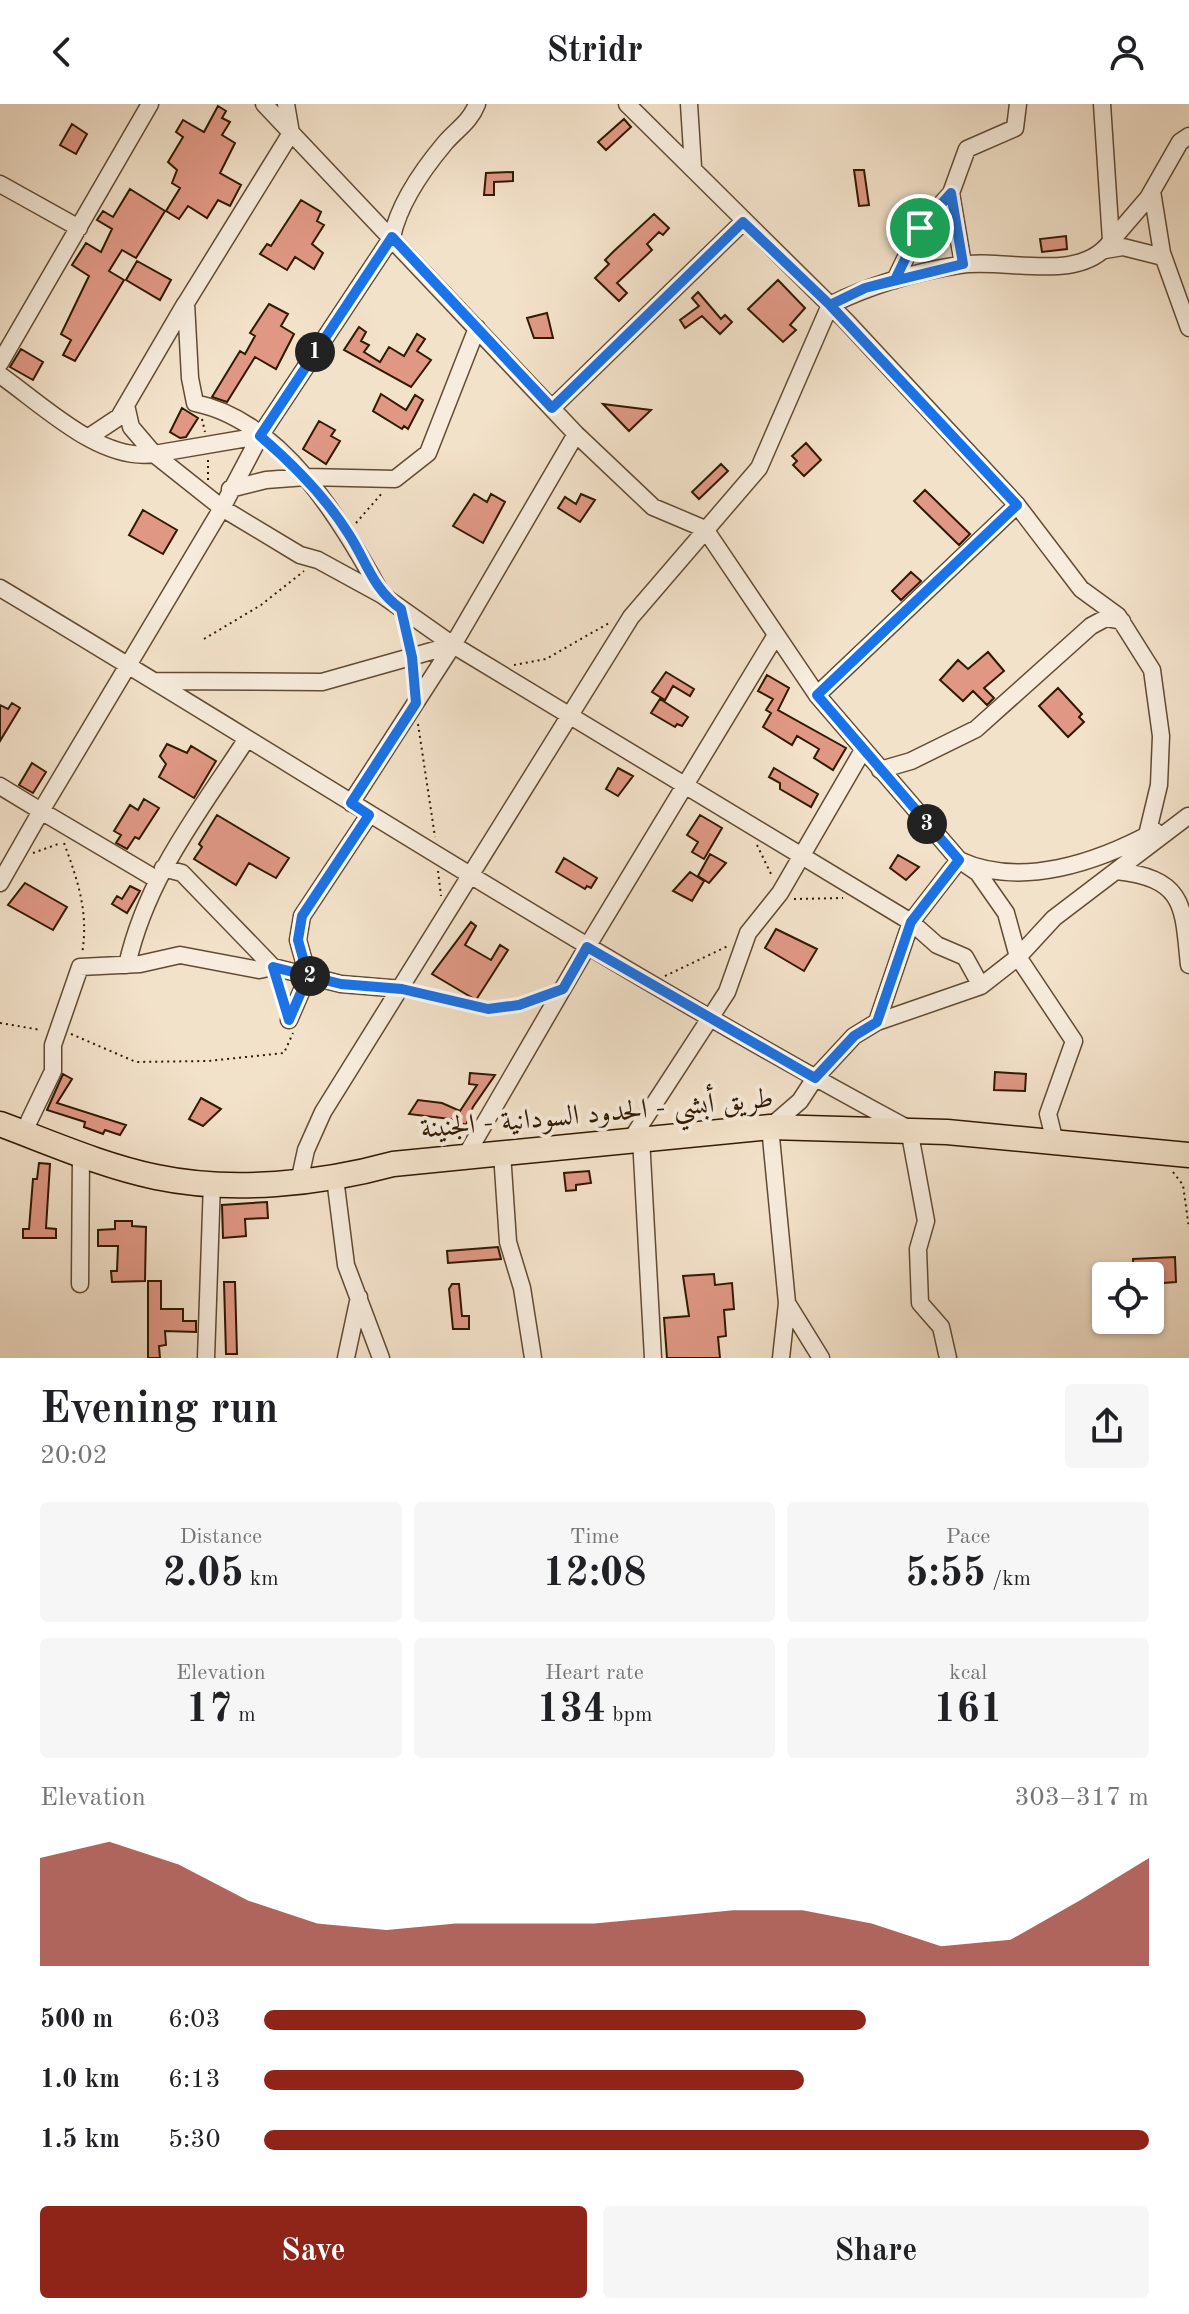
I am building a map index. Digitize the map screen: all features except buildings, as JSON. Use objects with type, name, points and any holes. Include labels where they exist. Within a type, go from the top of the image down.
[{"type":"highway","points":[[0,1111],[126,1156],[211,1178]]},
{"type":"highway","points":[[0,1124],[155,1177],[300,1174],[335,1178],[393,1164]]},
{"type":"highway","name":"طريق أبشي - الحدود السودانية - الجنينة","points":[[393,1164],[770,1127],[909,1129],[1189,1155]]},
{"type":"highway","points":[[300,1174],[346,1159],[393,1164]]},
{"type":"street","points":[[0,363],[150,104]]},
{"type":"street","points":[[264,104],[576,434],[653,507],[705,529],[817,695],[959,860],[978,873],[1006,913],[1018,957],[1074,1041],[1048,1114],[1055,1142]]},
{"type":"street","points":[[89,437],[119,417],[291,133],[286,104]]},
{"type":"street","points":[[0,883],[126,664],[222,508],[260,436],[392,237],[395,220],[413,190],[445,143],[472,116],[477,104]]},
{"type":"street","points":[[627,104],[830,305],[1017,505],[1081,589],[1122,621],[1152,670],[1161,736],[1159,785],[1147,835]]},
{"type":"street","points":[[689,104],[693,167]]},
{"type":"street","points":[[895,280],[920,228],[951,193],[967,149],[1015,128],[1018,104]]},
{"type":"street","points":[[1102,104],[1108,246]]},
{"type":"street","points":[[300,1174],[323,1112],[631,617],[759,468],[830,305],[865,288],[963,264],[998,267],[1084,263],[1108,246],[1133,219],[1180,142],[1189,136]]},
{"type":"street","points":[[0,184],[79,228]]},
{"type":"street","points":[[1152,191],[1163,257],[1189,328]]},
{"type":"street","points":[[951,193],[963,264]]},
{"type":"street","points":[[552,408],[743,222]]},
{"type":"street","points":[[1108,246],[1163,257]]},
{"type":"street","points":[[186,303],[190,378],[195,403],[218,407],[260,436],[306,477],[348,532],[382,595]]},
{"type":"street","points":[[230,489],[266,480],[306,477],[395,479],[428,453],[477,328]]},
{"type":"street","points":[[0,375],[89,437],[132,457],[260,436]]},
{"type":"street","points":[[126,405],[131,427],[154,454],[222,508],[300,555],[318,560],[382,595],[453,645],[911,922],[937,945],[965,957],[981,986]]},
{"type":"street","points":[[351,803],[453,645],[576,434]]},
{"type":"street","points":[[817,695],[1017,505]]},
{"type":"street","points":[[0,588],[470,878],[709,1019],[909,1129],[926,1221],[918,1249],[920,1303],[941,1327],[948,1358]]},
{"type":"street","points":[[880,770],[911,761],[976,729],[1091,626],[1106,618],[1122,621]]},
{"type":"street","points":[[465,1157],[587,947],[776,635]]},
{"type":"street","points":[[155,681],[322,682],[453,645]]},
{"type":"street","points":[[127,965],[137,920],[160,874],[246,740]]},
{"type":"street","points":[[653,1358],[637,1138],[727,992],[748,933],[780,893],[863,750]]},
{"type":"street","points":[[0,786],[79,833],[160,874],[182,873],[273,967]]},
{"type":"street","points":[[289,1020],[308,976],[298,940],[302,916],[369,815]]},
{"type":"street","points":[[959,860],[980,870],[1012,873],[1056,868],[1089,860],[1188,815]]},
{"type":"street","points":[[781,1358],[787,1303],[770,1127],[800,1101],[815,1078],[854,1036],[877,1022],[981,986],[1018,957],[1054,918],[1188,815]]},
{"type":"street","points":[[877,1022],[911,922],[959,860]]},
{"type":"street","points":[[1117,871],[1139,873],[1163,885],[1182,904],[1189,965]]},
{"type":"street","points":[[29,1121],[53,1071],[56,1037],[80,967],[127,965],[180,955],[259,970],[273,967],[341,984],[402,989]]},
{"type":"street","points":[[502,1153],[508,1242],[522,1288],[533,1358]]},
{"type":"street","points":[[80,1284],[81,1154]]},
{"type":"street","points":[[206,1358],[211,1178]]},
{"type":"street","points":[[335,1178],[346,1265],[381,1358]]},
{"type":"street","points":[[346,1358],[359,1296]]},
{"type":"street","points":[[787,1303],[821,1358]]},
{"type":"path","points":[[401,609],[412,657]]},
{"type":"path","points":[[498,671],[546,659],[613,621],[631,617]]},
{"type":"path","points":[[416,703],[443,921]]},
{"type":"path","points":[[13,860],[64,843],[79,833]]},
{"type":"path","points":[[64,843],[83,902],[86,929],[80,967]]},
{"type":"path","points":[[650,984],[748,933]]},
{"type":"path","points":[[0,1023],[39,1028],[56,1037],[100,1044],[136,1062],[208,1061],[284,1053],[294,1036],[273,967]]},
{"type":"path","points":[[402,989],[488,1009],[519,1005],[563,989]]},
{"type":"path","points":[[1159,1152],[1183,1185],[1189,1228]]},
{"type":"route","points":[[920,228],[895,280],[865,288],[830,305],[743,222],[552,408],[392,237],[260,436],[306,477],[348,532],[382,595],[401,609],[412,657],[416,703],[351,803],[369,815],[323,880],[302,916],[298,940],[308,976],[289,1020],[273,967],[308,976],[341,984],[402,989],[488,1009],[519,1005],[563,989],[587,947],[815,1078],[854,1036],[877,1022],[911,922],[959,860],[817,695],[1017,505],[830,305],[865,288],[963,264],[951,193],[920,228]]}]
